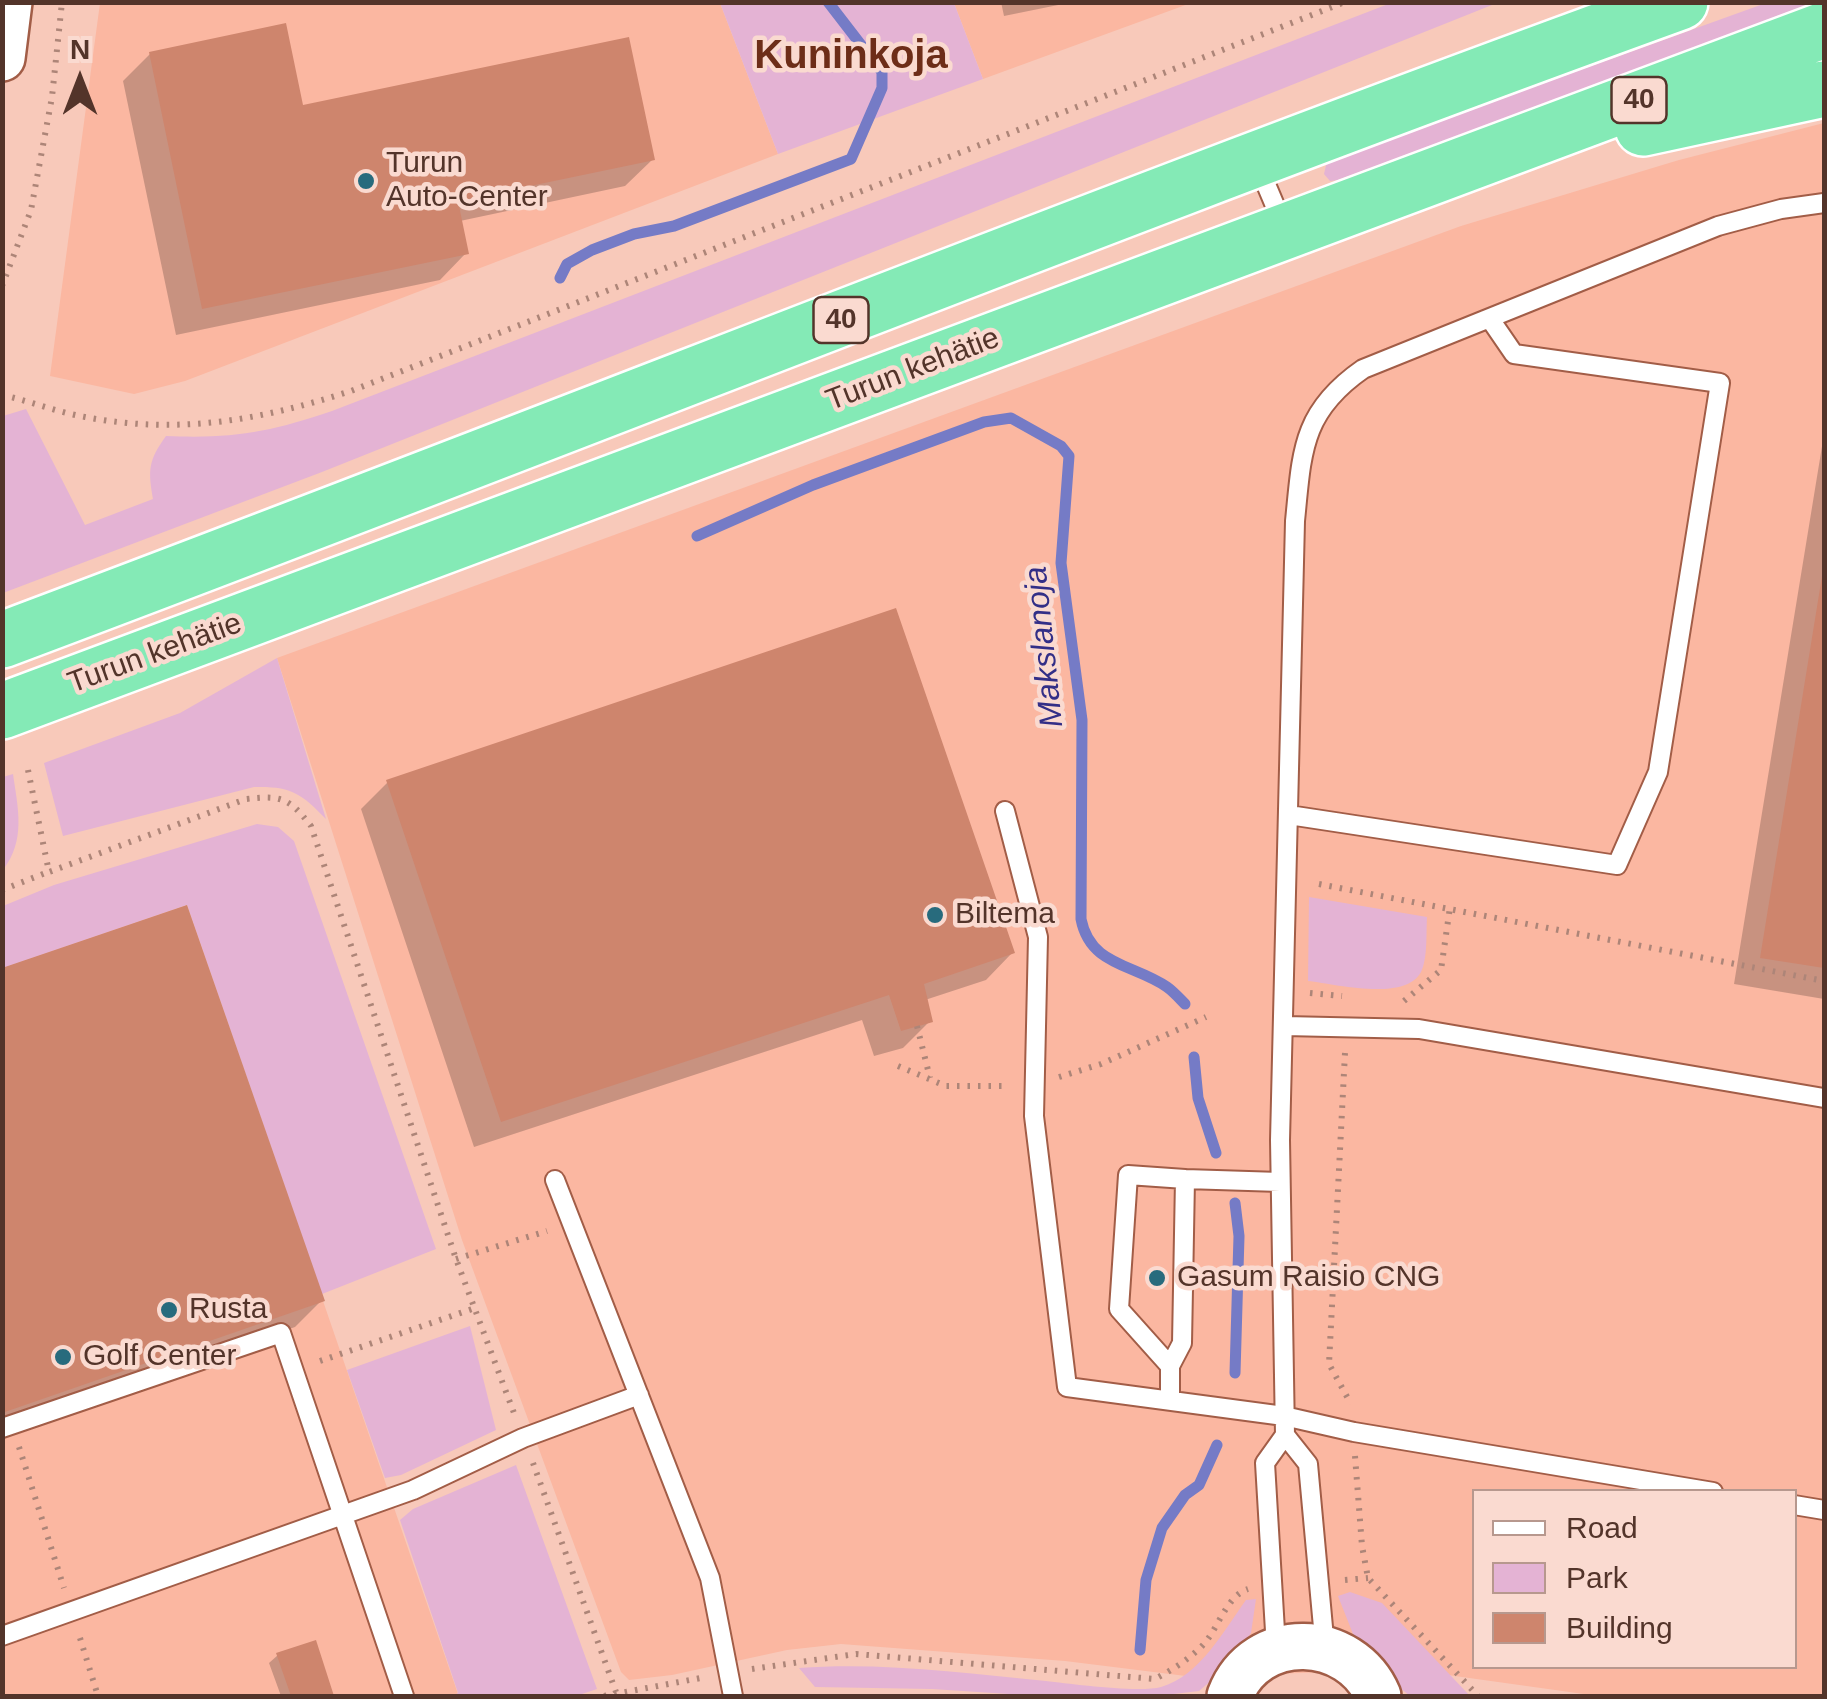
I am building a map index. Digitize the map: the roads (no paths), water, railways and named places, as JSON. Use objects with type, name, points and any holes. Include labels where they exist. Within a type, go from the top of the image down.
[{"type":"highway","name":"40","points":[[2,640],[749,356],[1255,158],[1632,15],[1680,2]]},
{"type":"highway","name":"Turun kehätie","points":[[2,711],[1824,30]]},
{"type":"highway","points":[[1454,169],[1824,89]]},
{"type":"street","points":[[2,58],[9,2]]},
{"type":"street","points":[[1225,1694],[1247,1668],[1269,1652],[1291,1646],[1326,1649],[1357,1665],[1378,1696]]},
{"type":"lane","points":[[1255,158],[1285,230]]},
{"type":"lane","points":[[1326,1649],[1308,1464],[1285,1435],[1280,1182],[1296,522],[1300,470],[1314,418],[1334,389],[1362,369],[1718,226],[1780,209],[1824,204]]},
{"type":"lane","points":[[1290,815],[1617,865],[1658,772],[1720,383],[1514,354],[1490,319]]},
{"type":"lane","points":[[1006,811],[1038,937],[1034,1116],[1067,1386],[1284,1416],[1354,1432],[1695,1489]]},
{"type":"lane","points":[[1285,1026],[1420,1029],[1824,1098]]},
{"type":"lane","points":[[1170,1366],[1119,1309],[1128,1175],[1280,1182]]},
{"type":"lane","points":[[1170,1398],[1170,1366],[1182,1344],[1185,1179]]},
{"type":"lane","points":[[555,1180],[710,1578],[733,1696]]},
{"type":"lane","points":[[7,1426],[281,1333],[404,1696]]},
{"type":"lane","points":[[2,1636],[413,1490],[524,1438],[639,1396]]},
{"type":"lane","points":[[1277,1651],[1265,1463],[1285,1435]]},
{"type":"lane","points":[[1797,1506],[1824,1510]]},
{"type":"waterway","name":"Makslanoja","points":[[560,278],[567,264],[592,250],[634,234],[674,226],[851,159],[882,88],[882,72],[828,2]]},
{"type":"waterway","name":"Makslanoja","points":[[697,536],[813,485],[984,422],[1011,418],[1061,446],[1069,456],[1061,563],[1082,720],[1081,919],[1086,934],[1103,955],[1154,979],[1185,1004]]},
{"type":"waterway","name":"Makslanoja","points":[[1194,1057],[1198,1098],[1216,1153]]},
{"type":"waterway","name":"Makslanoja","points":[[1235,1203],[1239,1236],[1235,1373]]},
{"type":"waterway","name":"Makslanoja","points":[[1140,1650],[1146,1580],[1162,1528],[1185,1495],[1199,1485],[1217,1445]]},
{"type":"place","name":"Turun Auto-Center","points":[[366,181]]},
{"type":"place","name":"Biltema","points":[[935,915]]},
{"type":"place","name":"Gasum Raisio CNG","points":[[1157,1278]]},
{"type":"place","name":"Rusta","points":[[169,1310]]},
{"type":"place","name":"Golf Center","points":[[63,1357]]},
{"type":"district","name":"Kuninkoja","points":[[851,57]]}]
